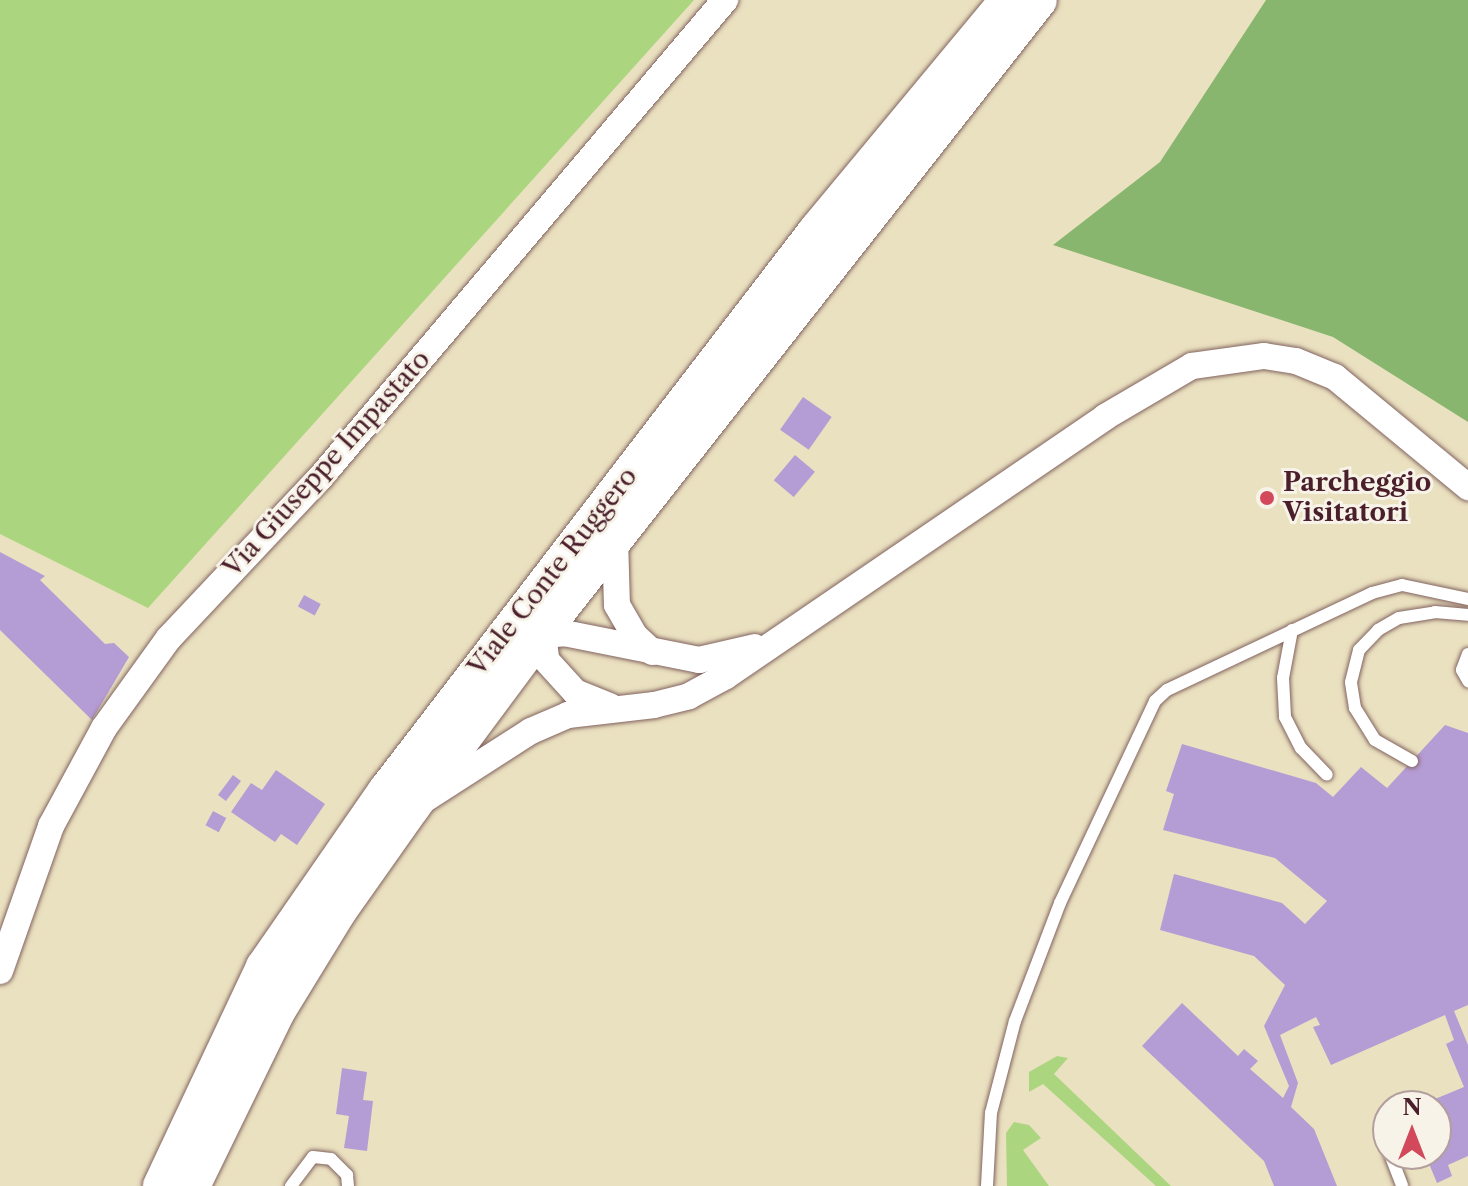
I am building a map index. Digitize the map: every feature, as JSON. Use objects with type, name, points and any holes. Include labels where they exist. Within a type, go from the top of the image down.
[{"type":"main road","name":"Viale Conte Ruggero","points":[[161,1186],[264,967],[345,849],[798,254],[1008,0]]},
{"type":"main road","name":"Viale Conte Ruggero","points":[[192,1186],[278,1010],[338,912],[412,807],[541,633],[1039,0]]},
{"type":"street","name":"Via Giuseppe Impastato","points":[[0,971],[51,826],[104,728],[169,638],[320,478],[725,0]]},
{"type":"street","points":[[613,707],[575,692],[546,660],[541,633],[545,608],[761,325],[798,254]]},
{"type":"street","points":[[412,807],[531,731],[589,709],[689,696],[785,636],[1164,379],[1231,357],[1296,361],[1335,377],[1468,487]]},
{"type":"street","points":[[615,539],[617,605],[634,635],[652,652]]},
{"type":"street","points":[[345,849],[404,789],[522,639],[541,633],[699,660],[730,656],[785,636]]},
{"type":"lane","points":[[987,1186],[991,1113],[1015,1021],[1060,903],[1155,701],[1167,690],[1292,630],[1402,585],[1468,599]]},
{"type":"lane","points":[[1412,761],[1375,740],[1355,708],[1351,682],[1359,650],[1378,630],[1399,618],[1435,612],[1468,615]]},
{"type":"lane","points":[[1292,630],[1283,678],[1285,717],[1301,748],[1327,775]]},
{"type":"lane","points":[[1468,654],[1462,670],[1468,681]]},
{"type":"lane","points":[[291,1186],[313,1157],[331,1159],[347,1175],[348,1186]]},
{"type":"green space","points":[[0,0],[694,0],[148,608],[0,534]]},
{"type":"green space","points":[[1266,0],[1468,0],[1468,422],[1333,337],[1053,245],[1160,162]]},
{"type":"green space","points":[[1057,1056],[1068,1058],[1054,1074],[1171,1186],[1156,1186],[1043,1084],[1029,1092],[1029,1072]]},
{"type":"green space","points":[[1014,1122],[1029,1125],[1041,1138],[1023,1150],[1049,1186],[1007,1186],[1006,1133]]},
{"type":"building","points":[[803,397],[832,417],[809,450],[780,430]]},
{"type":"building","points":[[795,455],[815,472],[794,497],[774,480]]},
{"type":"building","points":[[0,552],[45,576],[40,580],[105,644],[114,643],[129,657],[92,720],[0,630]]},
{"type":"building","points":[[304,595],[321,604],[315,615],[298,606]]},
{"type":"building","points":[[1445,725],[1468,733],[1468,1005],[1454,1011],[1468,1045],[1468,1156],[1452,1163],[1452,1092],[1464,1087],[1446,1044],[1454,1040],[1445,1015],[1331,1065],[1313,1027],[1320,1025],[1316,1017],[1280,1035],[1298,1083],[1291,1107],[1314,1129],[1337,1186],[1274,1186],[1264,1161],[1142,1046],[1182,1003],[1238,1056],[1244,1049],[1258,1061],[1250,1069],[1283,1098],[1289,1086],[1264,1026],[1285,985],[1254,956],[1160,930],[1174,874],[1282,903],[1305,924],[1327,901],[1275,858],[1163,830],[1174,794],[1166,791],[1182,744],[1316,783],[1333,797],[1361,767],[1387,788]]},
{"type":"building","points":[[276,770],[325,804],[297,845],[281,834],[275,842],[231,812],[251,783],[262,790]]},
{"type":"building","points":[[233,775],[241,781],[226,801],[218,795]]},
{"type":"building","points":[[213,811],[226,818],[219,832],[205,825]]},
{"type":"building","points":[[342,1068],[367,1072],[363,1100],[373,1101],[367,1151],[344,1148],[349,1116],[336,1114]]},
{"type":"building","points":[[1432,1170],[1450,1170],[1452,1176],[1437,1183]]},
{"type":"place","name":"Parcheggio Visitatori","points":[[1267,498]]}]
